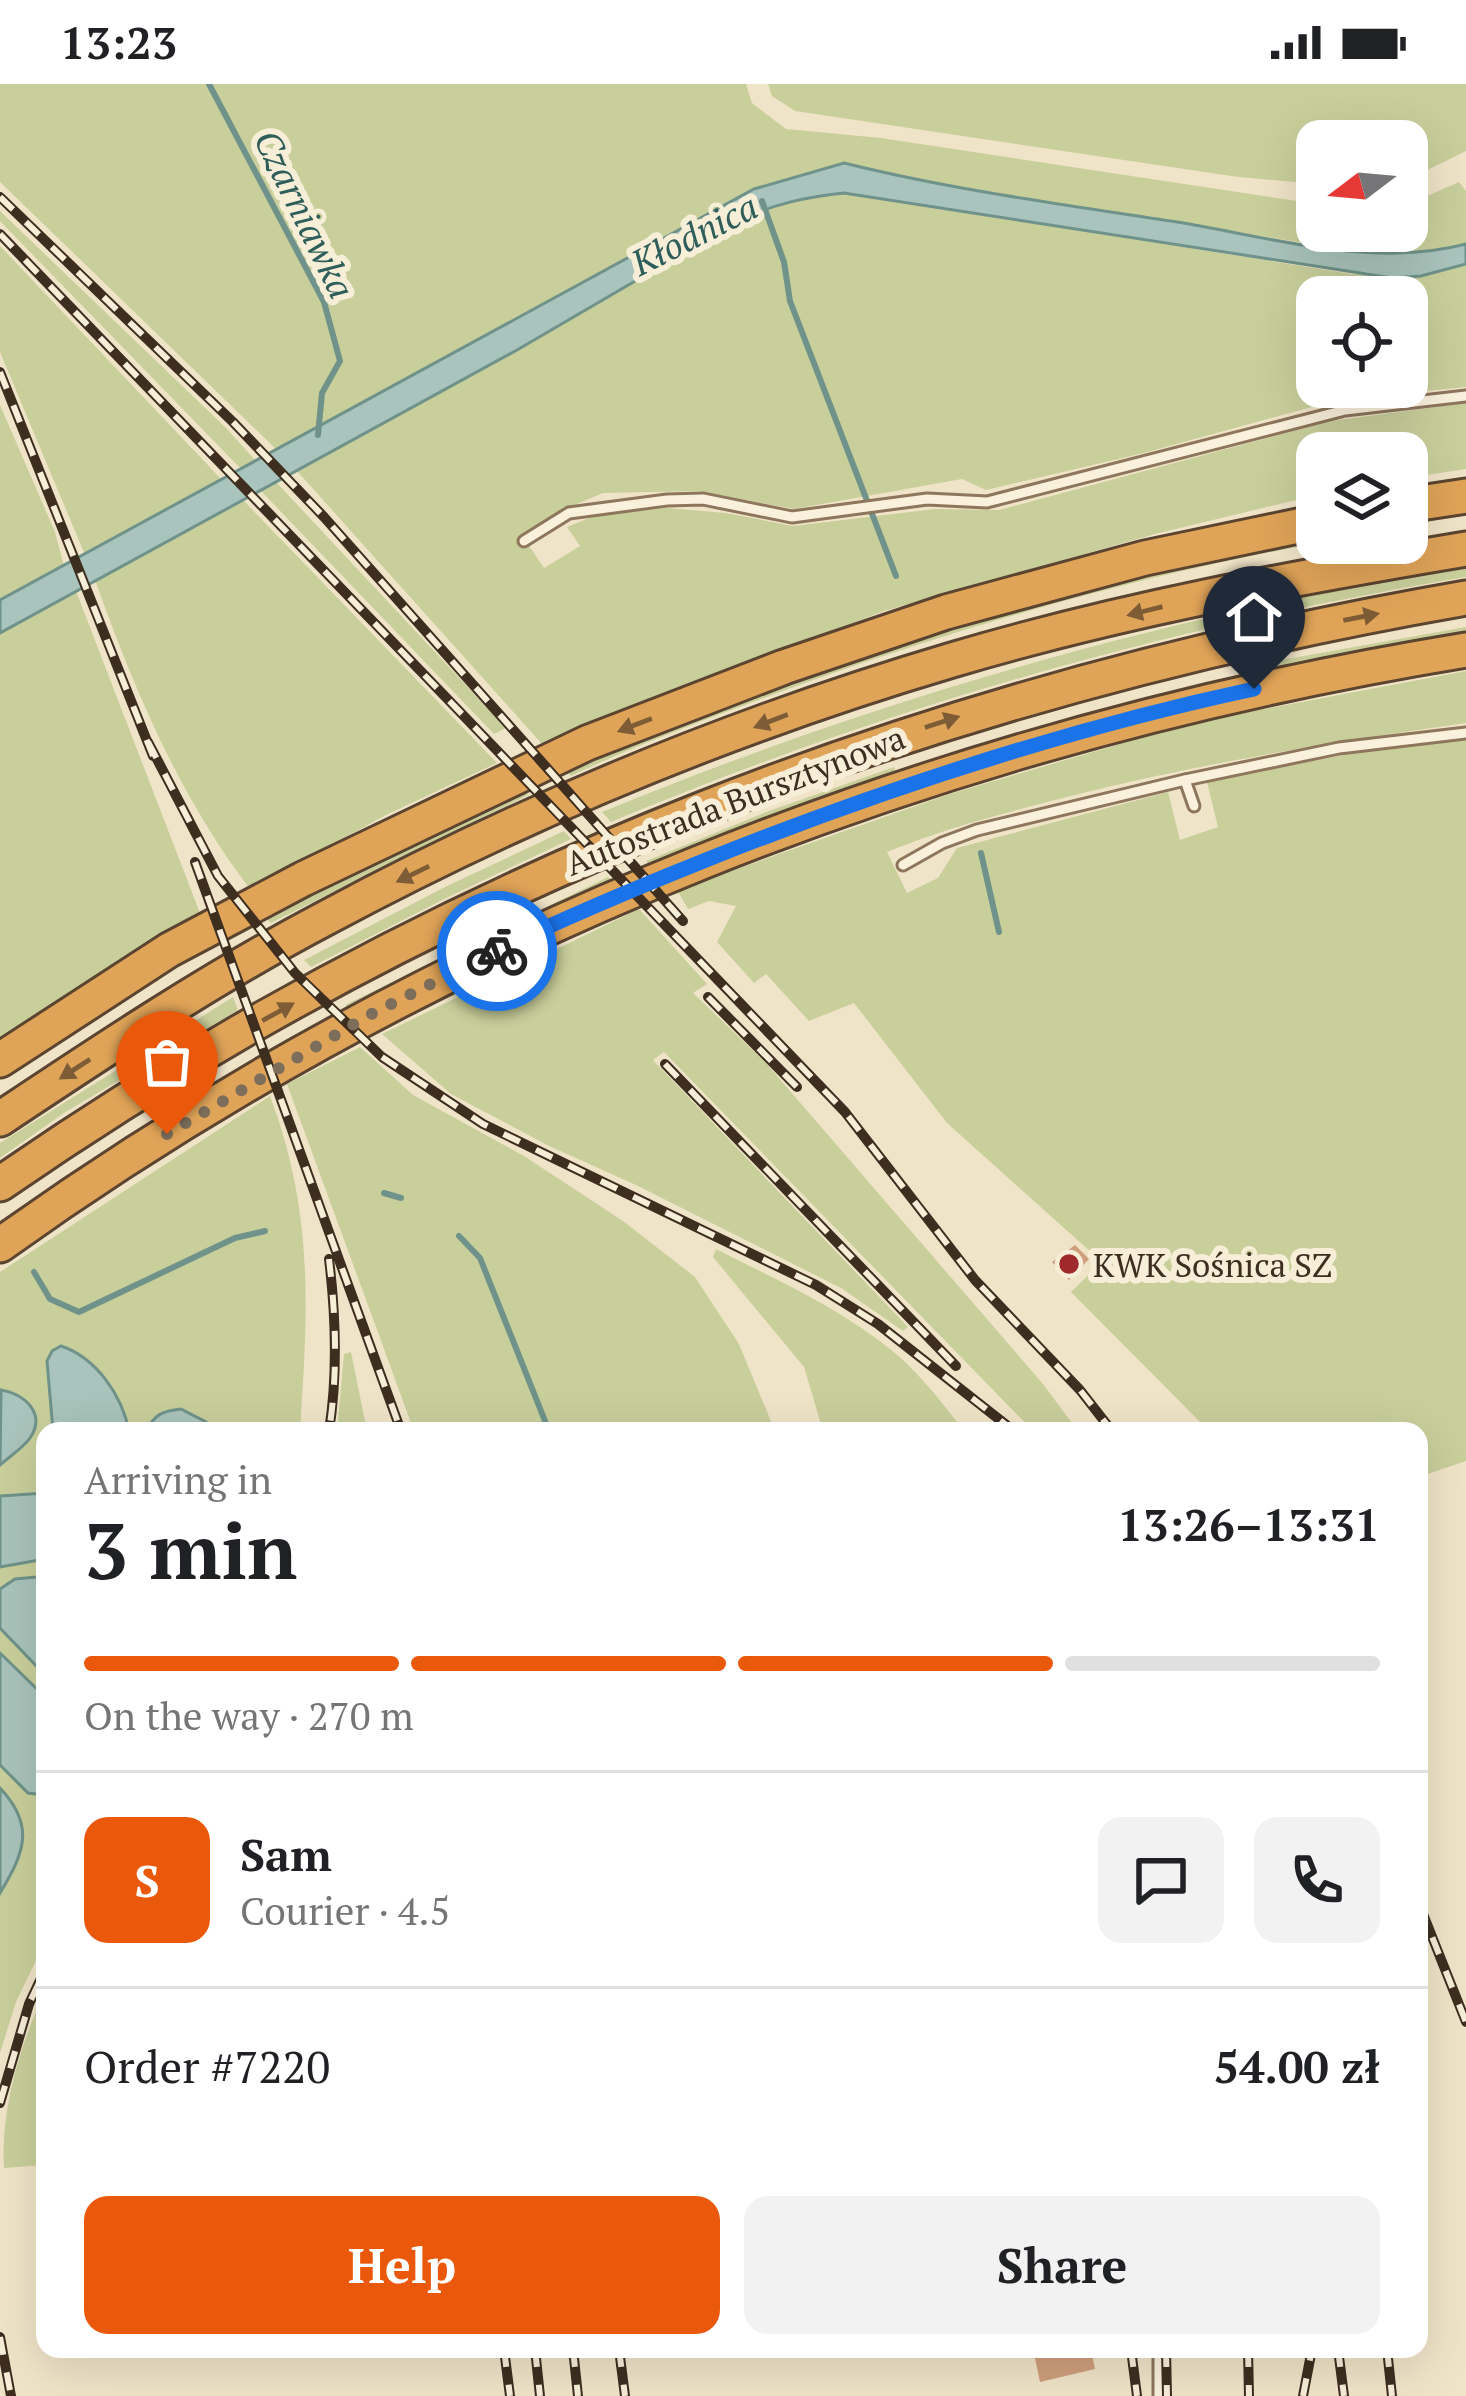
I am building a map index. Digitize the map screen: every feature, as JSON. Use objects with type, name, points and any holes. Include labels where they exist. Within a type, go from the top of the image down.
[{"type":"highway","points":[[1428,502],[1466,496]]},
{"type":"highway","points":[[0,1060],[169,950],[303,879],[587,743],[784,667],[946,612],[1145,558],[1296,526]]},
{"type":"highway","name":"Autostrada Bursztynowa","points":[[0,1119],[323,919],[611,783],[815,704],[954,659],[1194,598],[1466,549]]},
{"type":"highway","name":"Autostrada Bursztynowa","points":[[0,1184],[222,1042],[497,897],[640,831],[828,760],[1067,684],[1252,638],[1466,598]]},
{"type":"highway","points":[[0,1245],[130,1156],[373,1013],[519,940],[681,870],[861,801],[1069,736],[1244,692],[1466,650]]},
{"type":"lane","points":[[524,541],[569,513],[668,500],[703,500],[792,517],[927,499],[987,502],[1345,410],[1466,396]]},
{"type":"lane","points":[[903,865],[977,830],[1185,780],[1339,748],[1466,733]]},
{"type":"lane","points":[[1185,780],[1194,806]]},
{"type":"lane","points":[[1159,2358],[1160,2396]]},
{"type":"green space","points":[[0,84],[746,84],[752,103],[786,129],[881,138],[1296,201],[1296,242],[915,181],[843,163],[753,189],[277,450],[0,182]]},
{"type":"green space","points":[[768,84],[1466,84],[1466,151],[1428,170],[1428,120],[1296,120],[1296,182],[795,111],[772,96]]},
{"type":"green space","points":[[1459,182],[1466,191],[1466,244],[1424,253],[1412,252],[1428,252],[1428,196]]},
{"type":"green space","points":[[844,193],[1352,274],[1421,276],[1296,276],[1296,408],[1308,408],[986,490],[962,479],[794,509],[697,491],[603,493],[556,513],[523,537],[544,568],[580,546],[567,527],[594,516],[667,508],[793,526],[935,509],[999,510],[1331,421],[1466,403],[1466,469],[1428,475],[1428,432],[1296,432],[1296,500],[1155,534],[884,611],[542,744],[297,471],[766,207]]},
{"type":"green space","points":[[0,211],[256,461],[241,469],[0,221]]},
{"type":"green space","points":[[0,246],[222,480],[85,555],[0,352]]},
{"type":"green space","points":[[1466,264],[1466,387],[1428,391],[1428,276],[1421,276]]},
{"type":"green space","points":[[0,405],[55,532],[64,566],[0,600]]},
{"type":"green space","points":[[276,482],[506,728],[494,734],[261,491]]},
{"type":"green space","points":[[243,500],[497,763],[388,814],[250,889],[201,817],[160,740],[95,580]]},
{"type":"green space","points":[[1296,540],[1296,547],[1125,585],[934,640],[718,715],[571,776],[563,768],[868,651],[1138,575]]},
{"type":"green space","points":[[1466,566],[1466,577],[1247,620],[1031,675],[819,742],[611,822],[602,812],[813,732],[1027,665],[1245,609]]},
{"type":"green space","points":[[76,591],[200,913],[0,1039],[0,633]]},
{"type":"green space","points":[[1466,627],[1466,636],[1273,672],[1265,663]]},
{"type":"green space","points":[[1466,671],[1466,723],[1267,754],[1120,784],[978,821],[887,852],[907,893],[938,878],[957,848],[1168,792],[1180,840],[1218,827],[1207,782],[1348,754],[1466,738],[1466,1461],[1428,1474],[1428,1422],[1200,1422],[1071,1292],[1102,1262],[947,1123],[854,1003],[809,1021],[766,974],[754,983],[717,942],[736,906],[709,901],[688,909],[677,890],[950,794],[1195,722]]},
{"type":"green space","points":[[894,767],[896,775],[653,868],[646,861],[769,811]]},
{"type":"green space","points":[[521,787],[528,795],[271,923],[265,917]]},
{"type":"green space","points":[[564,831],[571,839],[311,967],[304,960],[447,886]]},
{"type":"green space","points":[[608,877],[614,883],[352,1011],[345,1005]]},
{"type":"green space","points":[[639,909],[707,984],[693,993],[765,1062],[1071,1422],[1024,1422],[664,1052],[653,1060],[908,1327],[903,1331],[841,1288],[451,1094],[382,1034]]},
{"type":"green space","points":[[233,997],[238,1010],[64,1113],[0,1158],[0,1143]]},
{"type":"green space","points":[[360,1047],[413,1095],[524,1156],[623,1221],[695,1277],[739,1344],[771,1422],[411,1422],[287,1084]]},
{"type":"green space","points":[[270,1096],[301,1221],[306,1302],[301,1422],[36,1422],[36,1961],[16,2002],[0,2053],[0,1272]]},
{"type":"green space","points":[[716,1249],[875,1337],[914,1371],[957,1422],[820,1422],[804,1367],[713,1257]]},
{"type":"green space","points":[[351,1352],[365,1422],[338,1422],[344,1354]]},
{"type":"green space","points":[[36,2012],[36,2166],[4,2168],[5,2122]]},
{"type":"water","name":"Kłodnica","points":[[844,163],[968,189],[1296,243],[1296,252],[1428,252],[1466,244],[1466,264],[1421,276],[1379,276],[844,193],[790,202],[738,221],[517,350],[0,633],[0,600],[754,189]]},
{"type":"water","points":[[61,1346],[86,1359],[106,1380],[126,1422],[52,1422],[47,1361]]},
{"type":"water","points":[[1,1390],[24,1400],[36,1420],[27,1442],[0,1465]]},
{"type":"water","points":[[181,1409],[206,1422],[152,1422]]},
{"type":"water","points":[[36,1494],[36,1561],[0,1567],[0,1496]]},
{"type":"water","points":[[36,1577],[36,1666],[0,1628],[0,1589],[15,1579]]},
{"type":"water","points":[[0,1653],[36,1688],[36,1794],[28,1793],[0,1765]]},
{"type":"water","points":[[0,1788],[19,1815],[22,1840],[0,1893]]},
{"type":"building","name":"KWK Sośnica SZ","points":[[1075,1245],[1089,1259],[1069,1280],[1052,1262]]},
{"type":"building","points":[[1035,2358],[1093,2358],[1095,2369],[1040,2382]]},
{"type":"waterway","name":"Czarniawka","points":[[209,84],[324,302],[340,361],[322,393],[318,435]]},
{"type":"waterway","name":"Kłodnica","points":[[762,201],[784,262],[790,301],[896,576]]},
{"type":"waterway","points":[[981,853],[999,932]]},
{"type":"waterway","points":[[384,1193],[401,1198]]},
{"type":"waterway","points":[[34,1272],[50,1299],[79,1312],[235,1238],[265,1231]]},
{"type":"waterway","points":[[459,1236],[480,1258],[545,1422]]},
{"type":"railway","points":[[0,197],[233,422],[324,517],[683,921]]},
{"type":"railway","points":[[0,234],[845,1112],[975,1280],[1105,1422]]},
{"type":"railway","points":[[0,372],[153,756]]},
{"type":"railway","points":[[148,742],[218,876],[295,973],[382,1057],[483,1124],[816,1285],[878,1324],[1003,1422]]},
{"type":"railway","points":[[195,862],[398,1422]]},
{"type":"railway","points":[[708,997],[797,1087]]},
{"type":"railway","points":[[665,1064],[956,1366]]},
{"type":"railway","points":[[329,1259],[335,1345],[330,1422]]},
{"type":"railway","points":[[1428,1927],[1466,2022]]},
{"type":"railway","points":[[0,2103],[36,1989]]},
{"type":"railway","points":[[0,2337],[11,2396]]},
{"type":"railway","points":[[505,2358],[510,2396]]},
{"type":"railway","points":[[536,2358],[540,2396]]},
{"type":"railway","points":[[574,2358],[578,2396]]},
{"type":"railway","points":[[620,2358],[625,2396]]},
{"type":"railway","points":[[1132,2358],[1137,2396]]},
{"type":"railway","points":[[1166,2358],[1167,2396]]},
{"type":"railway","points":[[1248,2358],[1249,2396]]},
{"type":"railway","points":[[1303,2396],[1310,2358]]},
{"type":"railway","points":[[1339,2358],[1344,2396]]},
{"type":"railway","points":[[1388,2358],[1392,2396]]},
{"type":"way so far","points":[[167,1134],[373,1013],[497,951]]},
{"type":"place","name":"KWK Sośnica SZ","points":[[1069,1264]]},
{"type":"route","points":[[497,951],[661,878],[861,801],[1059,739],[1254,689]]}]
